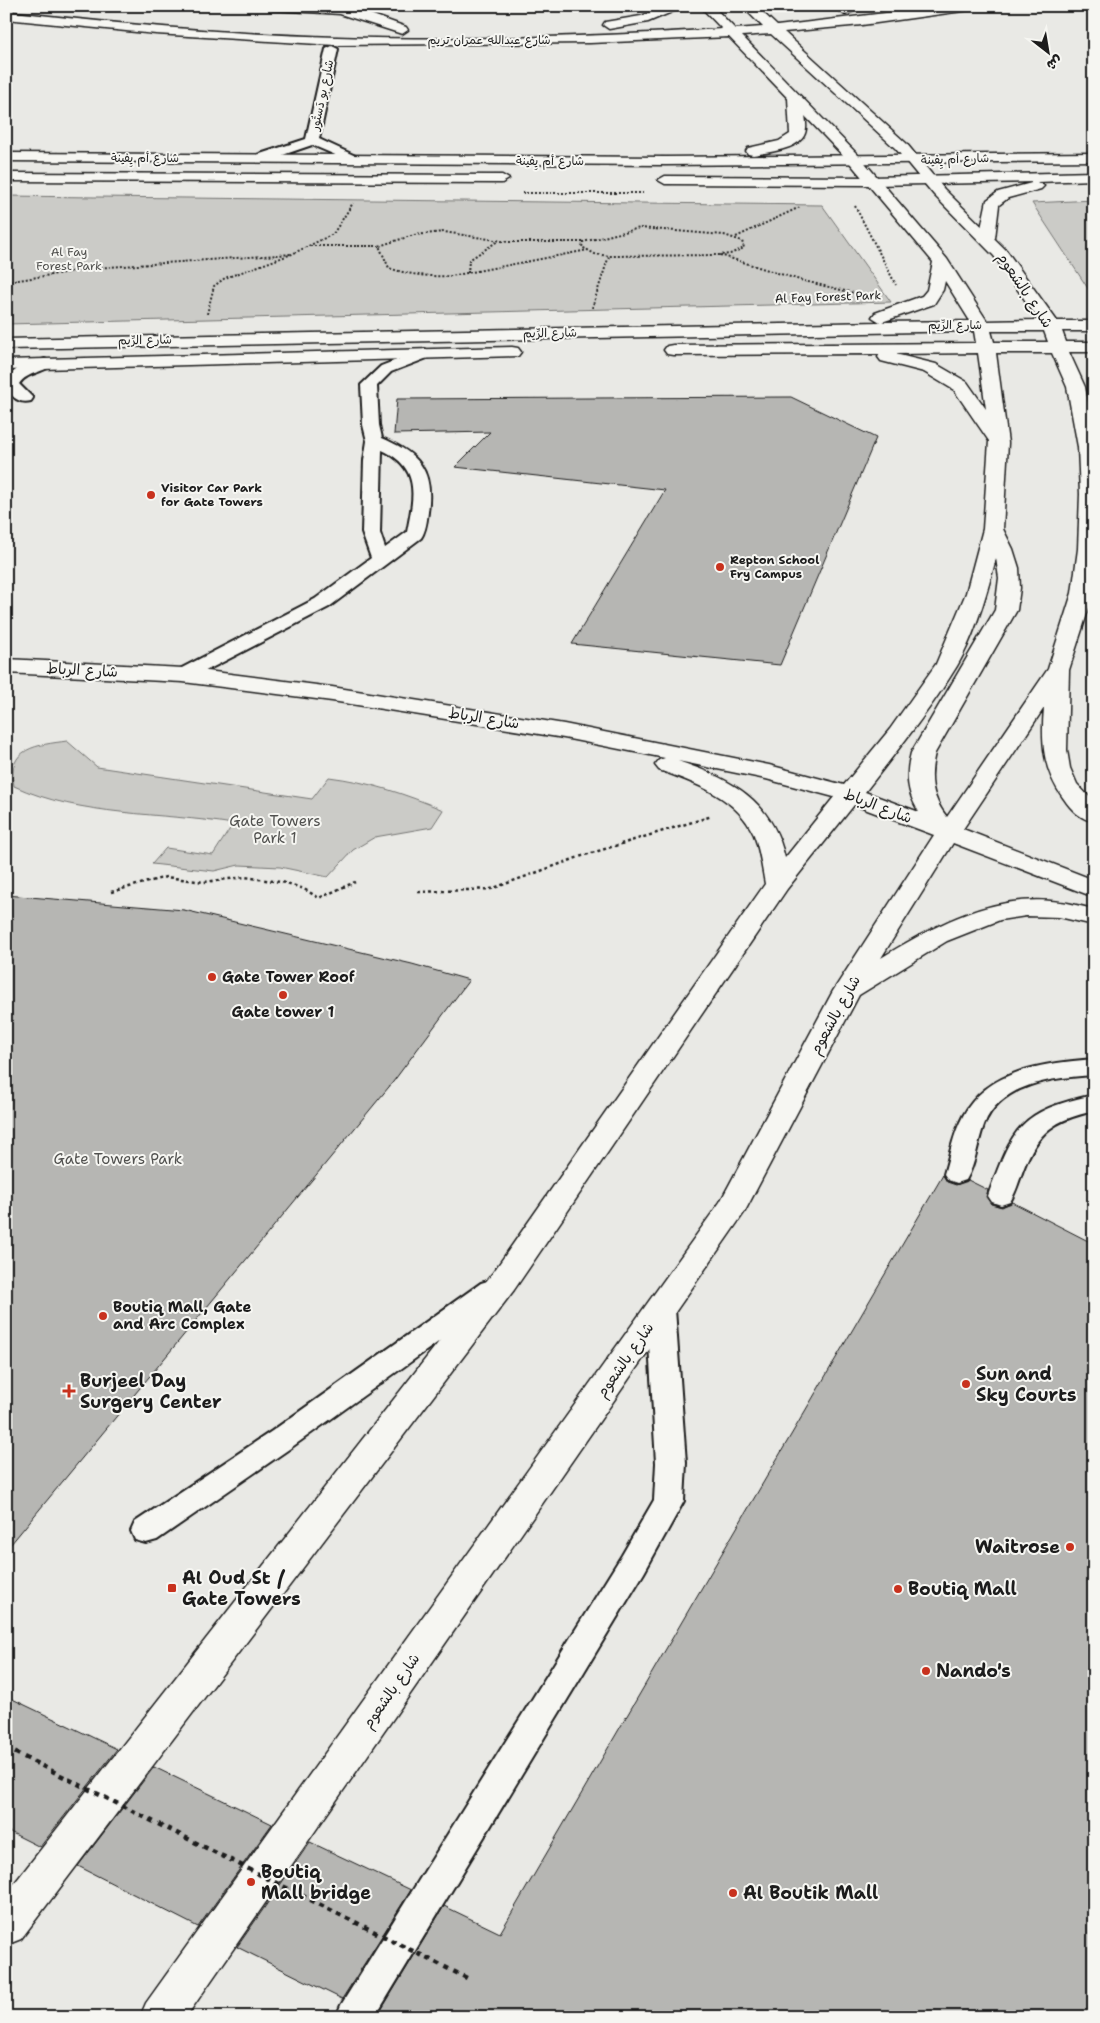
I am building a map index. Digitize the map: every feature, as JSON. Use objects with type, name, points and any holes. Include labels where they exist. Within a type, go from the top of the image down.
[{"type":"main road","name":"شارع عبدالله عمران تريم","points":[[28,6],[217,23],[402,30],[594,28],[722,22],[885,6]]},
{"type":"main road","name":"شارع عبدالله عمران تريم","points":[[273,6],[340,10],[355,13],[402,30]]},
{"type":"main road","points":[[594,28],[644,19],[680,6]]},
{"type":"main road","points":[[6,1926],[503,1282],[778,884],[898,734],[946,664],[976,593],[993,528],[998,443],[981,325],[941,262],[855,160],[706,6]]},
{"type":"main road","name":"شارع بالشعوم","points":[[169,2011],[734,1206],[847,991],[928,862],[949,834],[1059,669],[1083,593],[1088,549],[1090,494],[1087,448],[1076,387],[1058,347],[1051,325],[987,238],[928,180],[901,146],[748,6]]},
{"type":"main road","name":"شارع عبدالله عمران تريم","points":[[6,16],[158,30],[308,40],[621,39],[774,31],[866,22],[970,6]]},
{"type":"main road","points":[[805,60],[811,42],[830,30],[866,22]]},
{"type":"main road","points":[[621,39],[679,42],[715,48]]},
{"type":"main road","points":[[732,52],[758,60]]},
{"type":"main road","points":[[666,162],[749,152],[784,144],[797,136],[799,129],[795,98]]},
{"type":"main road","name":"شارع أم يِفينة","points":[[6,157],[666,162],[1094,156]]},
{"type":"main road","points":[[987,238],[992,203],[1003,195],[1094,176]]},
{"type":"main road","name":"شارع أم يِفينة","points":[[648,187],[1094,176]]},
{"type":"main road","name":"شارع أم يِفينة","points":[[6,177],[519,186]]},
{"type":"main road","points":[[751,328],[868,320],[891,315],[928,300],[935,290],[941,262]]},
{"type":"main road","name":"شارع الرِّيم","points":[[6,344],[345,335],[602,333],[751,328],[981,325],[1094,326]]},
{"type":"main road","name":"شارع الرِّيم","points":[[652,350],[985,346],[1094,347]]},
{"type":"main road","points":[[758,348],[879,356],[930,368],[961,386],[998,443]]},
{"type":"main road","name":"شارع الرِّيم","points":[[6,365],[528,352]]},
{"type":"main road","points":[[1087,448],[1094,418]]},
{"type":"main road","points":[[949,834],[926,806],[920,792],[919,766],[923,753],[1006,610],[1009,596],[1010,569],[1001,542],[993,528]]},
{"type":"main road","name":"شارع الرباط","points":[[6,666],[183,675],[332,694],[564,731],[781,774],[849,794],[1094,889]]},
{"type":"main road","points":[[1059,669],[1053,743],[1057,772],[1074,800],[1094,815]]},
{"type":"main road","points":[[564,731],[690,773],[725,787],[747,807],[760,823],[767,837],[778,884]]},
{"type":"main road","points":[[847,991],[923,943],[989,912],[1043,909],[1080,912],[1094,917]]},
{"type":"lane","points":[[845,11],[862,6]]},
{"type":"lane","name":"شارع بو دَستُور","points":[[308,40],[332,49],[363,41]]},
{"type":"lane","name":"شارع بو دَستُور","points":[[312,141],[332,49]]},
{"type":"lane","name":"شارع بو دَستُور","points":[[261,158],[312,141],[356,159]]},
{"type":"lane","points":[[381,561],[371,533],[372,460],[375,441],[371,425],[369,386],[386,369],[425,354]]},
{"type":"lane","points":[[25,398],[13,388],[14,378],[34,366],[45,364]]},
{"type":"lane","points":[[183,675],[322,604],[415,534],[422,493],[417,468],[404,455],[375,441]]},
{"type":"lane","points":[[957,1174],[974,1120],[988,1100],[1009,1086],[1051,1070],[1094,1067]]},
{"type":"lane","points":[[1000,1196],[1018,1147],[1031,1128],[1054,1114],[1094,1103]]},
{"type":"lane","points":[[146,1531],[282,1439],[503,1282]]},
{"type":"lane","points":[[354,2017],[633,1564],[669,1501],[671,1463],[661,1308]]},
{"type":"path","points":[[519,186],[648,187]]},
{"type":"path","points":[[206,321],[214,286],[225,278],[292,254],[333,234],[354,200]]},
{"type":"path","points":[[736,237],[807,203]]},
{"type":"path","name":"Al Fay Forest Park","points":[[854,203],[897,287]]},
{"type":"path","points":[[307,246],[379,246],[414,235],[444,232],[538,244],[583,242],[640,228],[736,237],[742,241],[744,248],[739,252],[720,255],[609,256],[582,247],[583,242]]},
{"type":"path","points":[[468,273],[470,260],[499,240]]},
{"type":"path","points":[[379,246],[389,268],[401,273],[432,277],[468,273],[588,250]]},
{"type":"path","points":[[6,282],[95,268],[292,254]]},
{"type":"path","points":[[720,255],[800,280],[873,298]]},
{"type":"path","points":[[591,312],[609,256]]},
{"type":"path","points":[[418,892],[491,889],[582,856],[713,816]]},
{"type":"path","points":[[111,892],[166,877],[204,882],[224,878],[245,877],[286,883],[304,889],[319,898],[355,882]]},
{"type":"path","points":[[6,1748],[471,1980]]},
{"type":"green space","name":"Al Fay Forest Park","points":[[6,196],[822,205],[891,302],[6,324]]},
{"type":"green space","points":[[1094,200],[1094,292],[1089,290],[1032,203]]},
{"type":"green space","name":"Gate Towers Park 1","points":[[67,741],[97,767],[312,799],[329,777],[387,789],[443,810],[432,827],[375,837],[353,850],[328,877],[280,867],[239,865],[214,871],[152,864],[166,848],[213,855],[233,824],[94,808],[40,796],[14,786],[13,773],[15,763],[27,750],[45,744]]},
{"type":"building","name":"Repton School Fry Campus","points":[[791,397],[876,438],[780,665],[572,644],[665,490],[455,467],[490,432],[394,434],[397,399]]},
{"type":"building","name":"Boutiq Mall, Gate and Arc Complex","points":[[6,895],[184,910],[412,964],[469,980],[393,1082],[6,1550]]},
{"type":"building","name":"Boutiq Mall","points":[[943,1175],[947,1182],[956,1185],[968,1180],[988,1190],[986,1197],[991,1204],[1002,1207],[1012,1202],[1094,1244],[1094,2017],[377,2017],[444,1906],[500,1933]]},
{"type":"building","points":[[6,1696],[117,1749],[40,1847],[6,1830]]},
{"type":"building","points":[[154,1767],[272,1824],[198,1927],[78,1866]]},
{"type":"building","points":[[310,1842],[411,1890],[342,1999],[237,1947]]},
{"type":"place","name":"Visitor Car Park for Gate Towers","points":[[151,495]]},
{"type":"place","name":"Repton School Fry Campus","points":[[720,567]]},
{"type":"place","name":"Gate Tower Roof","points":[[212,977]]},
{"type":"place","name":"Gate tower 1","points":[[283,995]]},
{"type":"place","name":"Boutiq Mall, Gate and Arc Complex","points":[[103,1316]]},
{"type":"place","name":"Sun and Sky Courts","points":[[966,1384]]},
{"type":"place","name":"Burjeel Day Surgery Center","points":[[69,1391]]},
{"type":"place","name":"Waitrose","points":[[1070,1547]]},
{"type":"place","name":"Al Oud St / Gate Towers","points":[[172,1588]]},
{"type":"place","name":"Boutiq Mall","points":[[898,1589]]},
{"type":"place","name":"Nando's","points":[[926,1671]]},
{"type":"place","name":"Boutiq Mall bridge","points":[[251,1882]]},
{"type":"place","name":"Al Boutik Mall","points":[[733,1893]]},
{"type":"park label","name":"Gate Towers Park","points":[[118,1159]]}]
